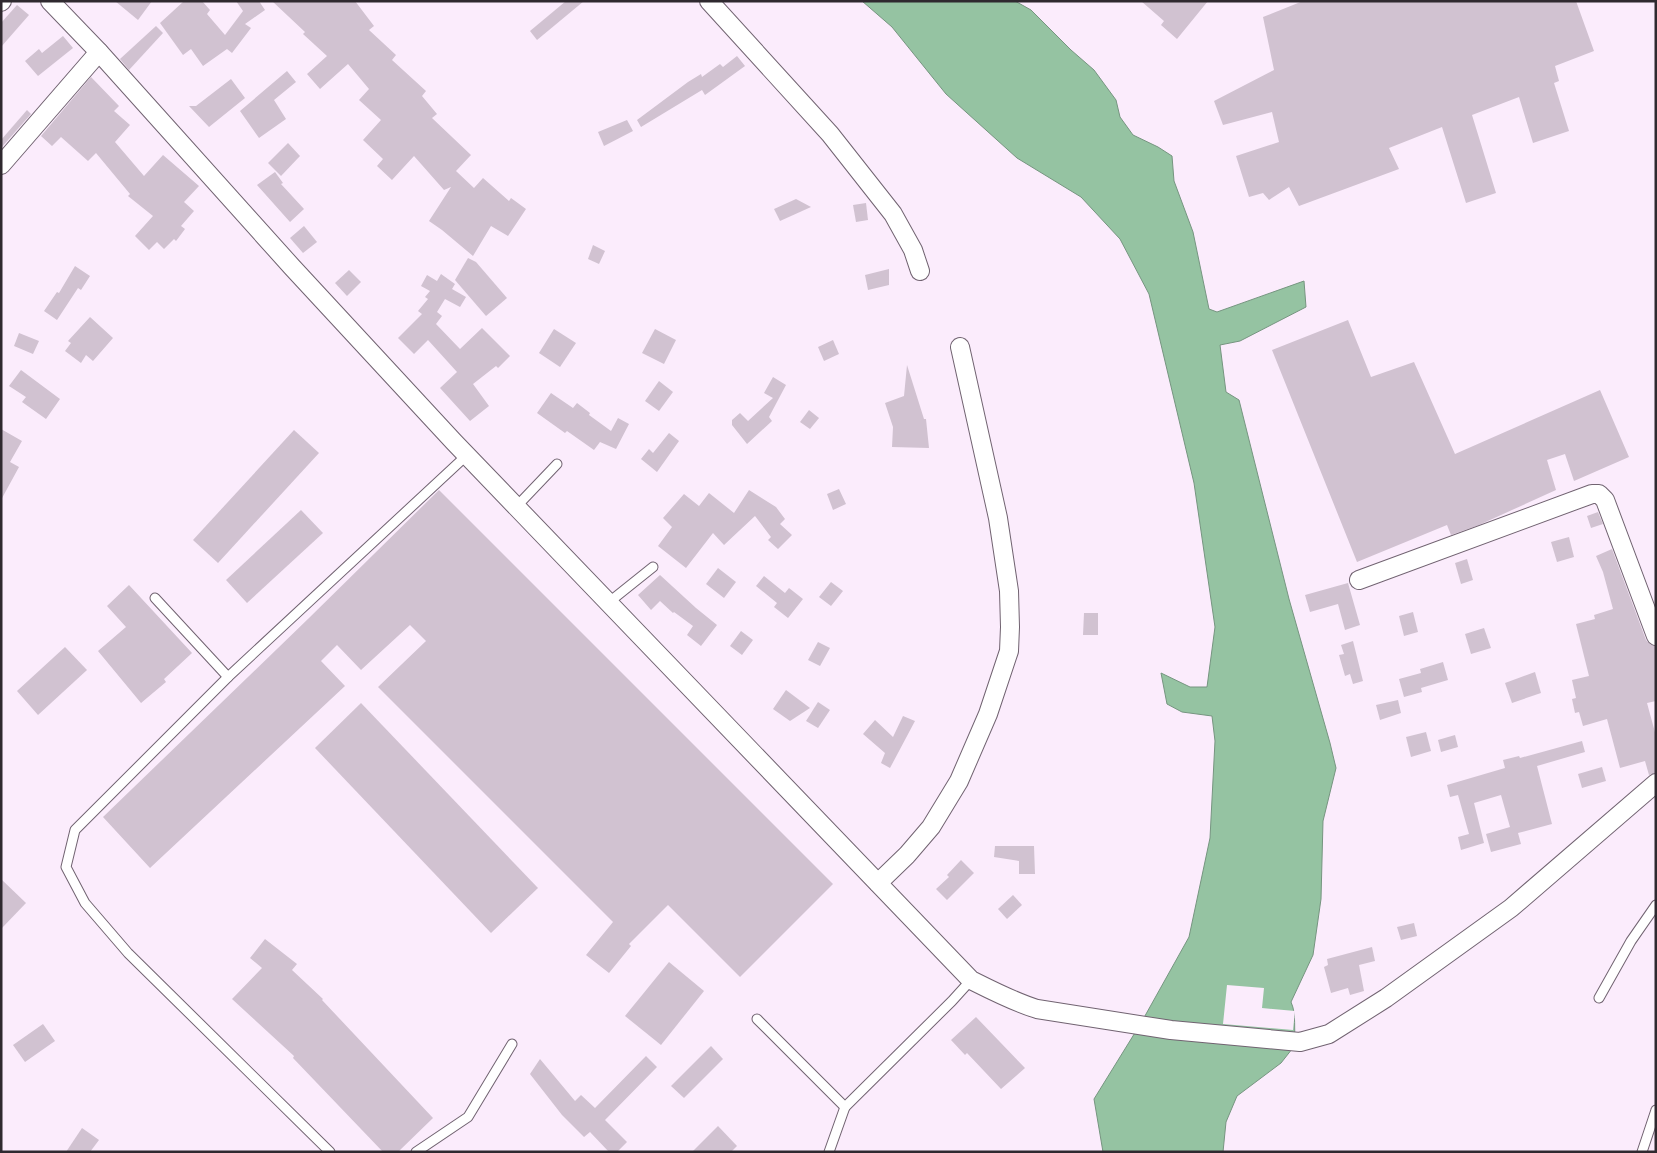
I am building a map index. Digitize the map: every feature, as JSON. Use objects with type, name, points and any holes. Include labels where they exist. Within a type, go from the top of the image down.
[{"type":"street","points":[[50,1],[99,52],[285,260],[467,455],[971,980],[1018,1003],[1037,1009],[1171,1030],[1300,1042],[1329,1034],[1379,1003],[1511,908],[1656,783]]},
{"type":"street","points":[[709,1],[830,134],[893,214],[913,250],[920,271]]},
{"type":"street","points":[[1,165],[99,52]]},
{"type":"street","points":[[878,883],[907,855],[931,827],[958,781],[988,714],[1009,650],[1009,591],[1000,536],[960,347]]},
{"type":"street","points":[[1359,580],[1592,494],[1599,494],[1604,500],[1656,636]]},
{"type":"lane","points":[[330,1152],[128,953],[84,903],[66,867],[76,830],[228,677],[467,455]]},
{"type":"lane","points":[[516,507],[557,464]]},
{"type":"lane","points":[[608,603],[653,567]]},
{"type":"lane","points":[[155,598],[228,677]]},
{"type":"lane","points":[[1599,998],[1631,941],[1656,905]]},
{"type":"lane","points":[[829,1152],[846,1107],[971,980]]},
{"type":"lane","points":[[757,1019],[846,1107]]},
{"type":"lane","points":[[416,1152],[468,1117],[512,1044]]},
{"type":"lane","points":[[1642,1152],[1656,1110]]},
{"type":"shaded area","points":[[862,1],[1015,1],[1031,10],[1094,70],[1116,100],[1120,117],[1133,135],[1172,156],[1174,181],[1193,232],[1209,309],[1217,312],[1304,281],[1306,307],[1240,341],[1220,345],[1226,392],[1239,400],[1289,599],[1336,768],[1323,821],[1321,899],[1313,955],[1291,1002],[1294,1012],[1296,1044],[1281,1063],[1237,1096],[1226,1122],[1223,1152],[1103,1152],[1094,1099],[1141,1023],[1189,937],[1210,838],[1215,741],[1212,716],[1182,712],[1167,704],[1161,673],[1190,687],[1207,687],[1215,627],[1194,483],[1149,294],[1120,239],[1081,197],[1017,158],[946,94],[892,27]]},
{"type":"pier","points":[[1227,985],[1264,988],[1262,1008],[1295,1011],[1293,1030],[1223,1024]]},
{"type":"building","points":[[115,1],[152,1],[138,20]]},
{"type":"building","points":[[184,1],[202,1],[210,10],[207,14],[225,35],[243,11],[236,1],[259,1],[265,10],[245,24],[251,28],[232,53],[227,49],[203,66],[191,49],[183,55],[160,23]]},
{"type":"building","points":[[272,1],[355,1],[374,26],[369,30],[396,55],[392,60],[426,91],[422,96],[437,114],[432,118],[471,155],[456,171],[474,188],[483,178],[509,201],[511,198],[526,209],[508,236],[491,226],[473,256],[429,221],[451,187],[444,190],[414,156],[392,180],[377,166],[383,159],[363,140],[381,120],[359,100],[369,89],[348,64],[320,89],[307,74],[327,56]]},
{"type":"building","points":[[566,1],[584,1],[537,40],[530,31]]},
{"type":"building","points":[[1141,1],[1208,1],[1177,39],[1161,25],[1164,21]]},
{"type":"building","points":[[1303,1],[1576,1],[1594,51],[1555,66],[1559,81],[1554,83],[1569,131],[1533,143],[1519,97],[1472,115],[1496,193],[1466,203],[1442,127],[1389,148],[1399,169],[1299,206],[1289,187],[1269,200],[1263,193],[1249,197],[1236,156],[1279,142],[1272,112],[1223,125],[1214,101],[1274,70],[1263,17]]},
{"type":"building","points":[[17,5],[29,15],[1,47],[1,23]]},
{"type":"building","points":[[156,26],[163,33],[129,70],[120,59]]},
{"type":"building","points":[[63,36],[73,48],[38,76],[25,61],[39,49],[42,53]]},
{"type":"building","points":[[737,56],[745,66],[705,95],[702,90],[641,127],[637,120],[688,82],[701,74],[702,77],[720,64],[723,67]]},
{"type":"building","points":[[287,71],[296,82],[274,100],[286,119],[259,138],[240,111]]},
{"type":"building","points":[[91,77],[119,106],[114,111],[130,125],[115,142],[144,176],[163,155],[199,186],[184,202],[194,211],[181,226],[185,229],[176,241],[174,239],[164,249],[157,242],[149,250],[135,236],[153,216],[128,196],[130,194],[96,153],[88,161],[61,137],[52,146],[41,136]]},
{"type":"building","points":[[231,79],[245,98],[209,127],[189,106],[196,106]]},
{"type":"building","points":[[27,110],[31,114],[1,148],[1,140]]},
{"type":"building","points":[[627,120],[633,131],[604,146],[598,132]]},
{"type":"building","points":[[288,143],[300,156],[281,176],[268,163]]},
{"type":"building","points":[[275,172],[283,183],[281,184],[304,209],[290,222],[257,185]]},
{"type":"building","points":[[796,199],[811,207],[780,221],[774,209]]},
{"type":"building","points":[[866,203],[868,220],[856,222],[853,205]]},
{"type":"building","points":[[304,226],[317,242],[303,253],[290,238]]},
{"type":"building","points":[[593,245],[605,251],[599,264],[588,259]]},
{"type":"building","points":[[468,258],[476,262],[507,298],[486,316],[455,280]]},
{"type":"building","points":[[75,266],[90,276],[81,290],[78,288],[57,320],[44,311],[57,292],[59,293]]},
{"type":"building","points":[[889,269],[889,285],[868,290],[865,275]]},
{"type":"building","points":[[349,270],[361,282],[347,296],[335,283]]},
{"type":"building","points":[[441,274],[455,284],[452,289],[466,297],[460,307],[445,299],[437,312],[442,316],[436,324],[460,349],[482,328],[510,356],[498,368],[496,366],[473,384],[489,406],[470,421],[440,388],[457,372],[428,340],[414,354],[398,338],[422,314],[418,311],[428,299],[425,297],[430,291],[421,286],[427,275],[437,281]]},
{"type":"building","points":[[90,317],[113,338],[93,361],[86,355],[81,363],[65,351],[71,343],[68,341]]},
{"type":"building","points":[[1348,320],[1371,377],[1414,362],[1455,454],[1600,390],[1629,457],[1574,481],[1565,454],[1547,460],[1556,490],[1479,525],[1451,535],[1447,525],[1357,562],[1272,350]]},
{"type":"building","points":[[554,329],[576,343],[560,367],[539,353]]},
{"type":"building","points":[[655,329],[676,340],[664,364],[642,353]]},
{"type":"building","points":[[19,333],[39,341],[33,354],[14,346]]},
{"type":"building","points":[[833,340],[839,354],[824,361],[818,347]]},
{"type":"building","points":[[907,365],[924,419],[926,419],[929,448],[892,447],[893,427],[885,403],[904,396]]},
{"type":"building","points":[[21,370],[60,399],[46,419],[22,402],[26,397],[9,386]]},
{"type":"building","points":[[773,377],[786,385],[769,417],[772,421],[747,444],[732,425],[732,420],[740,413],[748,421],[773,398],[764,393]]},
{"type":"building","points":[[659,381],[673,392],[659,411],[645,401]]},
{"type":"building","points":[[551,393],[573,408],[577,403],[590,413],[589,415],[611,431],[618,418],[629,424],[616,449],[600,442],[594,450],[567,431],[565,433],[537,413]]},
{"type":"building","points":[[809,410],[819,418],[810,429],[800,422]]},
{"type":"building","points":[[1,429],[22,441],[10,462],[19,467],[1,500]]},
{"type":"building","points":[[294,430],[319,453],[218,563],[193,540]]},
{"type":"building","points":[[669,433],[679,441],[657,472],[641,459],[649,449],[653,453]]},
{"type":"building","points":[[839,489],[846,504],[833,510],[827,494]]},
{"type":"building","points":[[439,490],[833,884],[740,977],[668,905],[629,944],[631,946],[609,973],[586,955],[613,922],[378,687],[426,641],[410,625],[361,670],[337,645],[321,661],[345,686],[150,868],[103,817]]},
{"type":"building","points":[[749,490],[776,507],[785,519],[780,524],[792,535],[778,549],[768,540],[771,537],[755,516],[724,545],[713,533],[686,568],[658,546],[672,527],[663,518],[684,494],[699,506],[709,493],[734,513]]},
{"type":"building","points":[[301,510],[323,533],[247,603],[226,580]]},
{"type":"building","points":[[1598,512],[1603,524],[1591,528],[1587,516]]},
{"type":"building","points":[[1569,537],[1574,557],[1557,562],[1551,542]]},
{"type":"building","points":[[1612,549],[1646,640],[1656,646],[1656,701],[1647,703],[1656,736],[1656,773],[1649,775],[1645,761],[1620,768],[1607,719],[1583,726],[1579,712],[1575,713],[1572,699],[1576,698],[1572,680],[1589,676],[1576,624],[1595,619],[1594,615],[1613,609],[1603,572],[1596,556]]},
{"type":"building","points":[[1467,559],[1473,580],[1461,584],[1455,563]]},
{"type":"building","points":[[718,568],[736,582],[724,598],[706,584]]},
{"type":"building","points":[[660,575],[717,625],[701,646],[687,635],[693,626],[673,613],[660,601],[651,610],[638,595]]},
{"type":"building","points":[[764,576],[785,593],[789,588],[803,599],[788,618],[774,607],[777,603],[756,586]]},
{"type":"building","points":[[831,582],[843,591],[831,606],[819,597]]},
{"type":"building","points":[[1348,583],[1360,625],[1345,630],[1338,604],[1310,612],[1305,595]]},
{"type":"building","points":[[129,585],[192,653],[164,679],[166,682],[141,703],[98,651],[126,627],[107,606]]},
{"type":"building","points":[[1413,612],[1418,632],[1404,636],[1399,616]]},
{"type":"building","points":[[1084,613],[1098,613],[1098,635],[1083,635]]},
{"type":"building","points":[[1484,628],[1491,648],[1471,654],[1465,634]]},
{"type":"building","points":[[741,631],[753,640],[742,655],[730,646]]},
{"type":"building","points":[[1353,641],[1363,681],[1353,684],[1350,674],[1345,676],[1339,655],[1344,654],[1341,645]]},
{"type":"building","points":[[818,642],[830,648],[820,666],[808,660]]},
{"type":"building","points":[[65,647],[87,670],[38,715],[17,691]]},
{"type":"building","points":[[1443,662],[1448,680],[1421,688],[1422,692],[1404,697],[1399,679],[1421,673],[1420,669]]},
{"type":"building","points":[[1535,672],[1541,693],[1512,703],[1505,683]]},
{"type":"building","points":[[786,690],[810,708],[790,721],[773,709]]},
{"type":"building","points":[[1398,700],[1401,713],[1380,720],[1376,705]]},
{"type":"building","points":[[818,702],[830,710],[818,728],[806,721]]},
{"type":"building","points":[[361,703],[538,888],[491,933],[315,748]]},
{"type":"building","points":[[903,716],[915,721],[890,768],[881,763],[885,753],[863,734],[875,720],[893,737]]},
{"type":"building","points":[[1426,732],[1431,751],[1411,757],[1406,737]]},
{"type":"building","points":[[1455,735],[1458,747],[1441,752],[1438,740]]},
{"type":"building","points":[[1582,741],[1585,752],[1537,766],[1552,824],[1518,833],[1521,844],[1491,852],[1486,834],[1510,827],[1501,795],[1474,803],[1484,843],[1461,850],[1458,837],[1469,834],[1458,795],[1450,797],[1447,785],[1505,768],[1503,760],[1519,756],[1520,758]]},
{"type":"building","points":[[1602,767],[1606,781],[1582,788],[1578,774]]},
{"type":"building","points":[[995,846],[1034,846],[1035,874],[1019,874],[1019,861],[994,857]]},
{"type":"building","points":[[961,860],[974,873],[947,900],[936,889],[949,877],[947,875]]},
{"type":"building","points":[[1,879],[26,903],[1,929]]},
{"type":"building","points":[[1013,895],[1022,905],[1007,919],[998,909]]},
{"type":"building","points":[[1414,923],[1417,936],[1401,940],[1397,927]]},
{"type":"building","points":[[265,939],[297,964],[292,970],[323,999],[433,1118],[398,1152],[383,1152],[293,1058],[294,1056],[232,999],[262,968],[250,958]]},
{"type":"building","points":[[1372,947],[1375,961],[1359,965],[1364,991],[1350,995],[1348,988],[1331,993],[1324,967],[1328,965],[1327,959]]},
{"type":"building","points":[[669,962],[704,991],[661,1045],[625,1016]]},
{"type":"building","points":[[976,1017],[1025,1068],[1001,1089],[967,1053],[965,1055],[951,1040]]},
{"type":"building","points":[[43,1024],[55,1041],[25,1062],[13,1045]]},
{"type":"building","points":[[711,1046],[723,1059],[684,1098],[671,1086]]},
{"type":"building","points":[[646,1056],[657,1067],[605,1120],[627,1142],[617,1152],[609,1152],[590,1132],[584,1137],[562,1115],[530,1074],[540,1059],[575,1101],[581,1095],[595,1108]]},
{"type":"building","points":[[718,1126],[737,1146],[731,1152],[692,1152]]},
{"type":"building","points":[[82,1128],[99,1140],[90,1152],[66,1152]]}]
